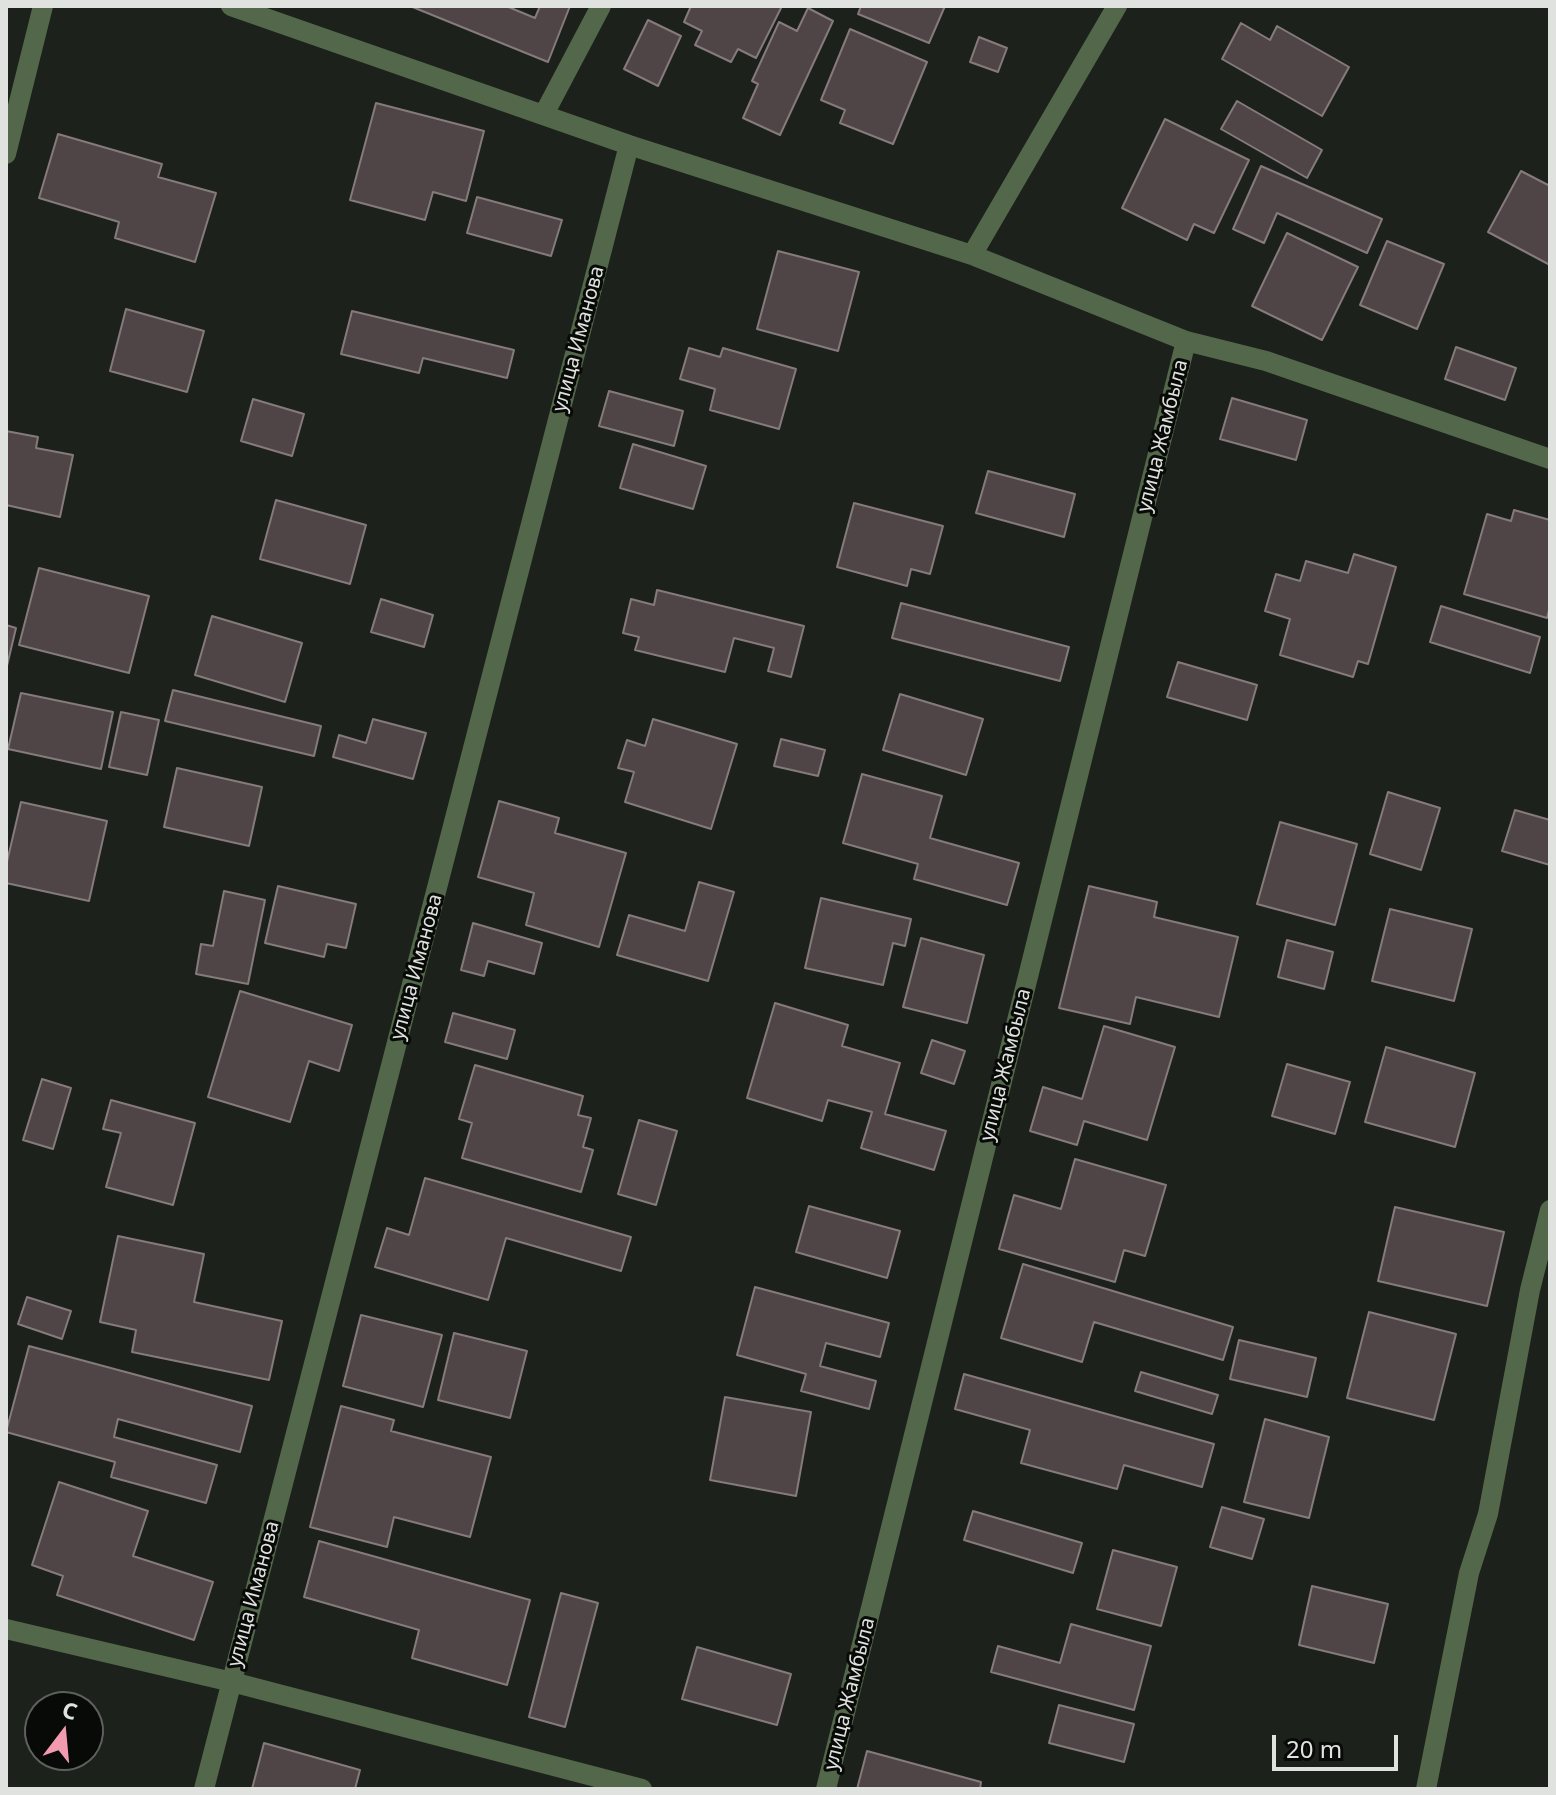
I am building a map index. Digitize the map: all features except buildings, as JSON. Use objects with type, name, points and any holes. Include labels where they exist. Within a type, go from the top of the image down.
[{"type":"street","points":[[6,154],[43,6]]},
{"type":"street","points":[[231,6],[629,145],[972,255],[1186,341],[1266,361],[1550,459]]},
{"type":"street","points":[[544,114],[601,6]]},
{"type":"street","points":[[972,255],[1117,6]]},
{"type":"street","name":"улица Иманова","points":[[204,1789],[629,145]]},
{"type":"street","name":"улица Жамбыла","points":[[826,1789],[1186,341]]},
{"type":"street","points":[[1426,1789],[1469,1573],[1488,1514],[1530,1290],[1550,1210]]},
{"type":"street","points":[[6,1629],[232,1682],[642,1789]]}]
